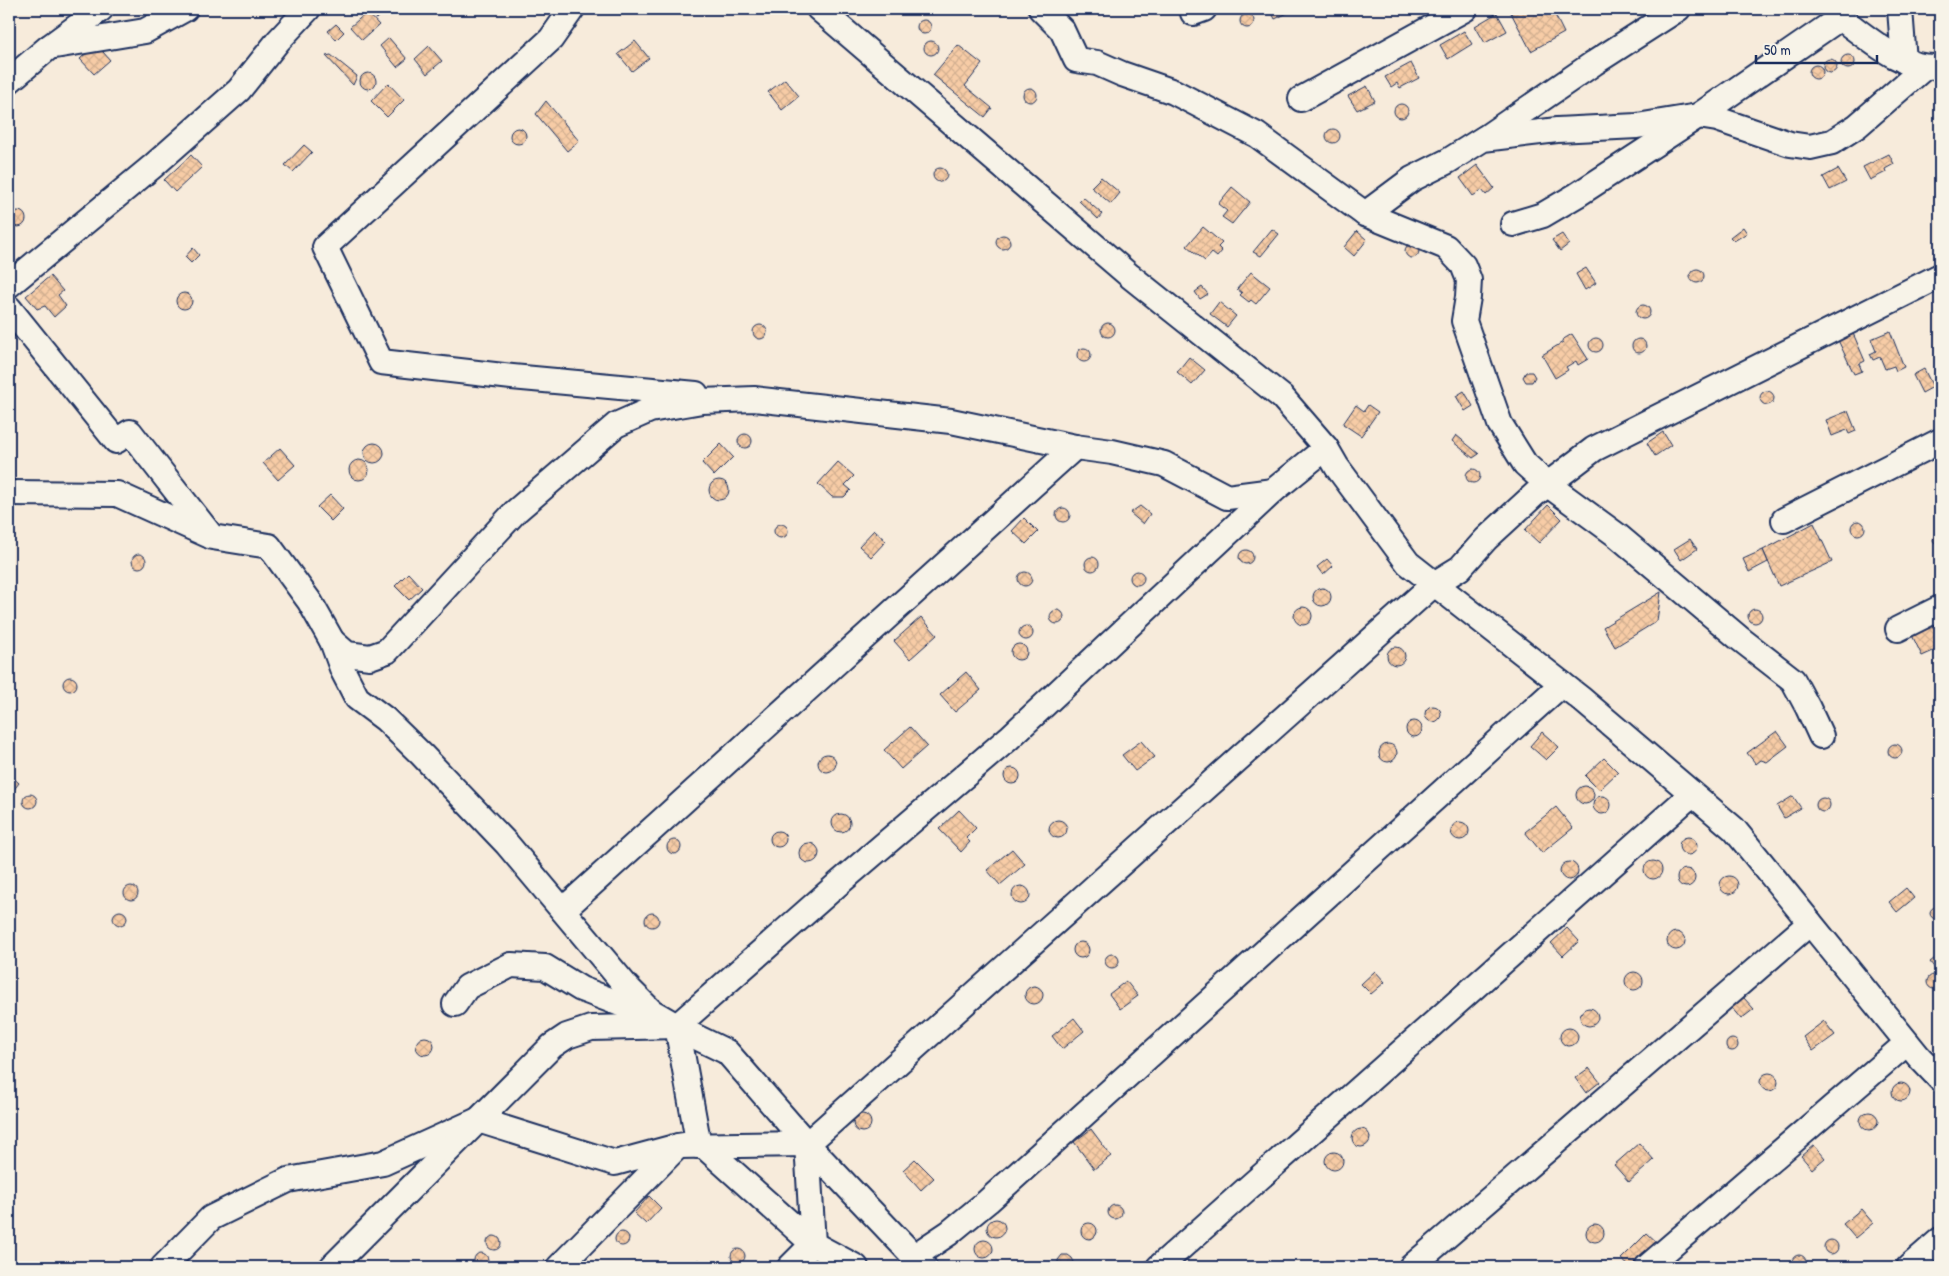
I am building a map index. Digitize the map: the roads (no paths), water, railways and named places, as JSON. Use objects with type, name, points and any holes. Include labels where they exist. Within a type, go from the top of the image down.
[{"type":"street","points":[[9,82],[49,47],[101,9]]},
{"type":"street","points":[[49,47],[145,31],[184,9]]},
{"type":"street","points":[[9,285],[153,166],[239,90],[278,40],[308,9]]},
{"type":"street","points":[[572,9],[551,39],[325,247],[381,362],[512,377],[754,399],[951,421],[1164,464],[1227,497],[1273,491]]},
{"type":"street","points":[[819,9],[1130,276],[1282,397],[1326,448],[1337,467],[1408,563],[1562,684],[1734,829],[1908,1043],[1937,1070]]},
{"type":"street","points":[[1040,9],[1062,30],[1076,60],[1097,63],[1174,92],[1257,135],[1365,214],[1446,247],[1462,265],[1468,280],[1468,297],[1464,321],[1500,424],[1525,464],[1547,484],[1618,536],[1739,638],[1793,680],[1821,736]]},
{"type":"street","points":[[1301,99],[1465,9]]},
{"type":"street","points":[[1365,214],[1412,179],[1448,161],[1483,139],[1594,63],[1678,9]]},
{"type":"street","points":[[1900,9],[1923,65]]},
{"type":"street","points":[[1513,224],[1543,215],[1698,116],[1838,13],[1923,65]]},
{"type":"street","points":[[1483,139],[1557,130],[1637,126],[1698,116],[1717,119],[1790,144],[1810,147],[1832,142],[1857,126],[1923,65]]},
{"type":"street","points":[[163,1267],[211,1218],[288,1180],[383,1163],[478,1120],[615,1163],[688,1146],[807,1144],[1434,584],[1460,568],[1486,539],[1547,484],[1594,449],[1940,276]]},
{"type":"street","points":[[9,308],[116,441],[130,432],[212,537]]},
{"type":"street","points":[[332,641],[347,654],[370,657],[387,651],[515,512],[616,424],[650,410],[702,401],[754,399]]},
{"type":"street","points":[[1784,520],[1940,441]]},
{"type":"street","points":[[563,910],[1075,447]]},
{"type":"street","points":[[332,1267],[552,1046],[567,1036],[591,1028],[677,1026],[838,884],[1009,738],[1273,491],[1326,448]]},
{"type":"street","points":[[9,493],[117,494],[212,537],[269,546],[310,602],[332,641],[343,671],[358,698],[385,720],[422,755],[507,844],[627,987],[651,1011],[727,1052],[807,1144],[919,1262],[949,1233],[988,1201],[1562,684]]},
{"type":"street","points":[[1898,629],[1940,608]]},
{"type":"street","points":[[1159,1267],[1692,794]]},
{"type":"street","points":[[1411,1267],[1810,923]]},
{"type":"street","points":[[454,1004],[467,987],[511,965],[545,966],[581,990],[677,1026]]},
{"type":"street","points":[[677,1026],[688,1146]]},
{"type":"street","points":[[1647,1267],[1908,1043]]},
{"type":"street","points":[[790,1267],[812,1244],[807,1144]]},
{"type":"street","points":[[559,1267],[688,1146],[705,1147],[812,1244],[856,1267]]},
{"type":"street","points":[[1909,1267],[1940,1240]]}]
